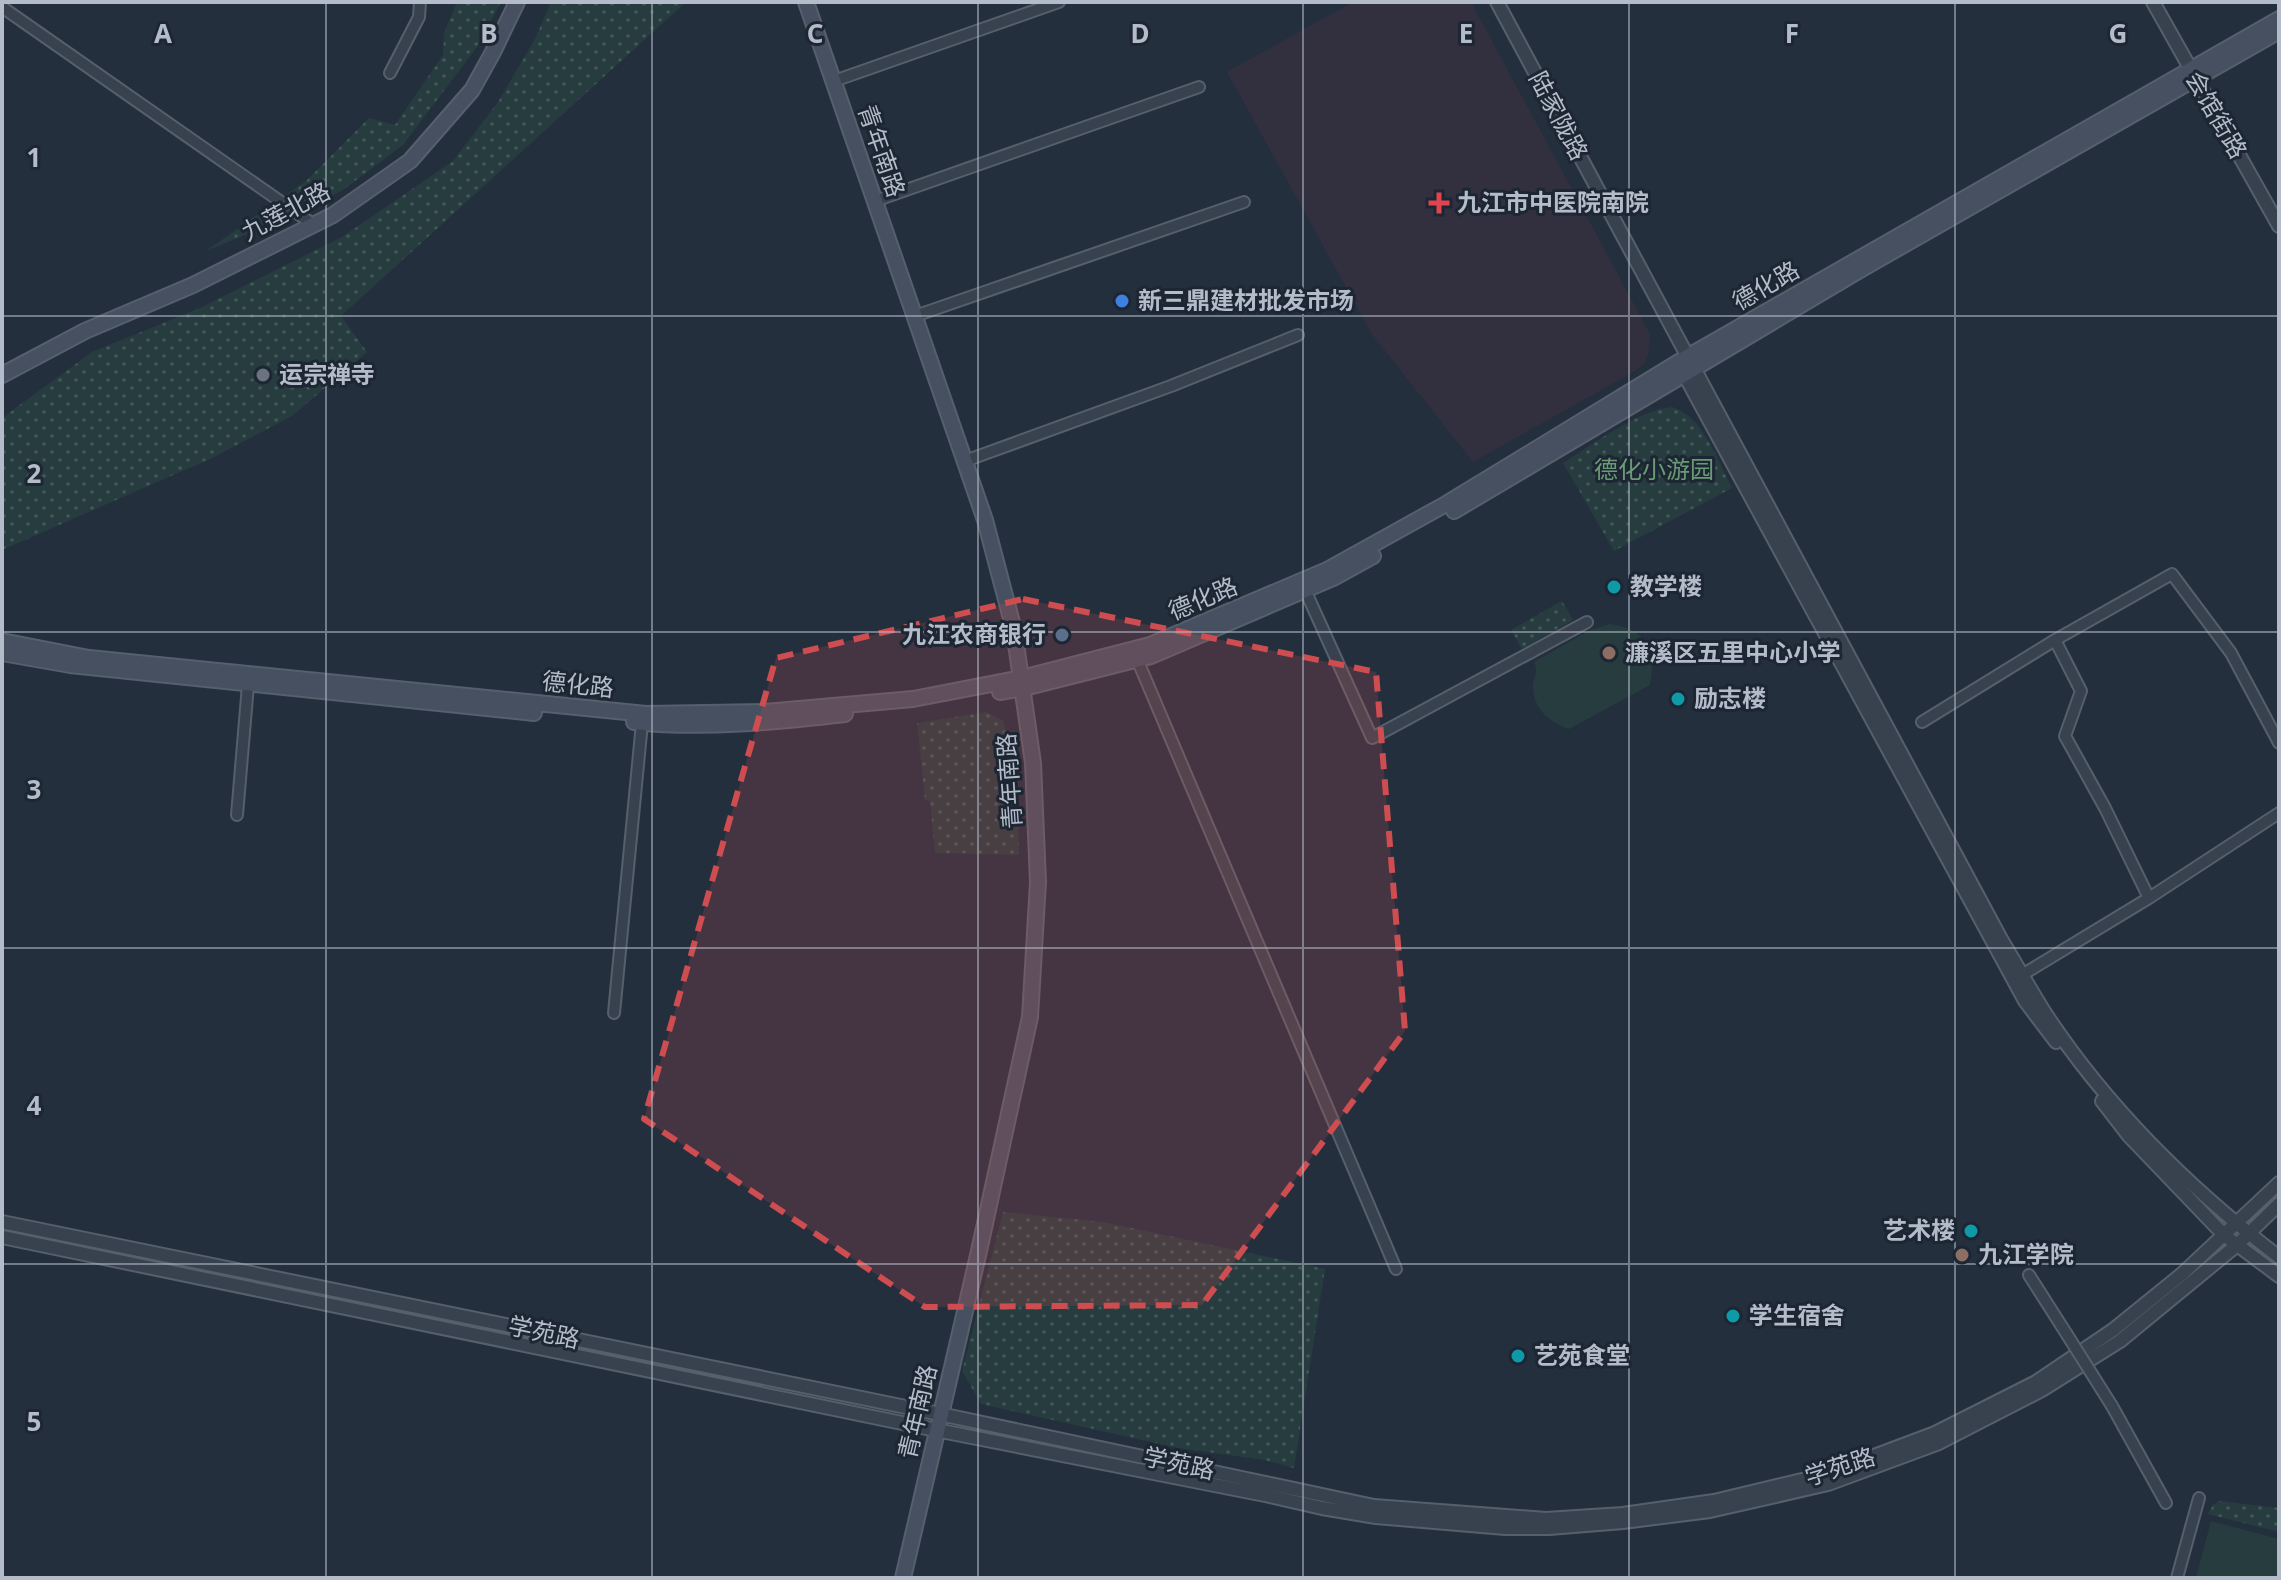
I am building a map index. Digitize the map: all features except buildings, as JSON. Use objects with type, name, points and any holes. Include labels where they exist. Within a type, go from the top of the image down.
[{"type":"main road","name":"九莲北路","points":[[2,375],[85,331],[193,285],[314,225],[410,161],[472,90],[517,2]]},
{"type":"main road","name":"青年南路","points":[[806,2],[985,520],[1014,630],[1033,763],[1038,882],[1030,1017],[903,1578]]},
{"type":"main road","name":"德化路","points":[[2,641],[89,658],[646,714],[765,712],[913,699],[1023,683],[1150,645],[1327,570],[2192,74],[2279,19]]},
{"type":"main road","name":"德化路","points":[[2192,74],[2279,31]]},
{"type":"main road","name":"德化路","points":[[2,653],[70,665],[248,685],[662,725],[767,723],[912,707],[1151,656],[1333,578],[1454,511],[1686,366]]},
{"type":"street","points":[[390,73],[419,17],[420,2]]},
{"type":"street","points":[[834,81],[1059,2]]},
{"type":"street","name":"陆家陇路","points":[[1497,2],[1686,366]]},
{"type":"street","name":"会馆街路","points":[[2153,2],[2279,226]]},
{"type":"street","points":[[2,7],[314,225]]},
{"type":"street","points":[[875,201],[1199,87]]},
{"type":"street","points":[[915,316],[1244,202]]},
{"type":"street","points":[[965,461],[1171,386],[1298,335]]},
{"type":"street","points":[[1686,366],[1986,912],[2046,1014],[2133,1126],[2236,1224],[2279,1257]]},
{"type":"street","points":[[1686,366],[2025,1001],[2129,1136],[2224,1235],[2279,1276]]},
{"type":"street","points":[[1922,722],[2055,640],[2172,574],[2231,653],[2279,743]]},
{"type":"street","points":[[1305,590],[1372,738],[1587,622]]},
{"type":"street","points":[[2055,640],[2081,691],[2065,736],[2149,898]]},
{"type":"street","points":[[1137,659],[1396,1269]]},
{"type":"street","points":[[237,815],[248,685]]},
{"type":"street","points":[[614,1013],[642,723]]},
{"type":"street","points":[[2022,975],[2149,898],[2279,813]]},
{"type":"street","name":"学苑路","points":[[2,1222],[1374,1506],[1533,1519],[1623,1514],[1714,1501],[1823,1475],[1935,1433],[2036,1382],[2113,1330],[2182,1274],[2279,1183]]},
{"type":"street","name":"学苑路","points":[[2,1237],[1322,1508],[1376,1517],[1505,1528],[1549,1528],[1710,1511],[1828,1484],[1939,1443],[2042,1390],[2120,1341],[2237,1245],[2279,1204]]},
{"type":"street","points":[[2029,1275],[2112,1406],[2166,1503]]},
{"type":"street","points":[[2177,1578],[2199,1498]]},
{"type":"highlighted area","points":[[1023,599],[1376,672],[1405,1031],[1202,1305],[925,1307],[644,1119],[776,658]]},
{"type":"shaded area","name":"九江市中医院南院","points":[[1353,2],[1471,2],[1650,334],[1648,356],[1635,371],[1473,462],[1372,334],[1227,72]]},
{"type":"green space","points":[[457,2],[501,2],[477,47],[403,145],[343,190],[307,209],[206,251],[306,181],[369,118],[395,125],[443,55],[444,33]]},
{"type":"green space","points":[[551,2],[686,2],[341,316],[367,352],[292,416],[212,458],[2,550],[2,418],[92,352],[200,308],[342,237],[453,161],[498,102],[535,39]]},
{"type":"green space","name":"德化小游园","points":[[1672,407],[1692,419],[1700,429],[1732,488],[1614,551],[1563,463],[1630,421]]},
{"type":"green space","points":[[1562,601],[1573,620],[1522,649],[1511,630]]},
{"type":"green space","points":[[1610,624],[1633,631],[1646,643],[1652,661],[1650,685],[1569,729],[1562,726],[1544,714],[1536,703],[1534,662],[1590,630]]},
{"type":"green space","points":[[986,712],[1003,721],[1012,754],[1019,855],[935,853],[930,801],[925,800],[917,723]]},
{"type":"green space","points":[[1003,1212],[1103,1222],[1325,1269],[1294,1468],[1265,1460],[1178,1448],[981,1404],[962,1371]]},
{"type":"green space","points":[[2219,1501],[2279,1508],[2279,1532],[2208,1514]]},
{"type":"green space","points":[[2211,1521],[2279,1539],[2279,1578],[2196,1578]]},
{"type":"place","name":"九江市中医院南院","points":[[1439,203]]},
{"type":"place","name":"新三鼎建材批发市场","points":[[1122,301]]},
{"type":"place","name":"运宗禅寺","points":[[263,375]]},
{"type":"place","name":"教学楼","points":[[1614,587]]},
{"type":"place","name":"九江农商银行","points":[[1062,635]]},
{"type":"place","name":"濂溪区五里中心小学","points":[[1609,653]]},
{"type":"place","name":"励志楼","points":[[1678,699]]},
{"type":"place","name":"艺术楼","points":[[1971,1231]]},
{"type":"place","name":"九江学院","points":[[1962,1255]]},
{"type":"place","name":"学生宿舍","points":[[1733,1316]]},
{"type":"place","name":"艺苑食堂","points":[[1518,1356]]}]
